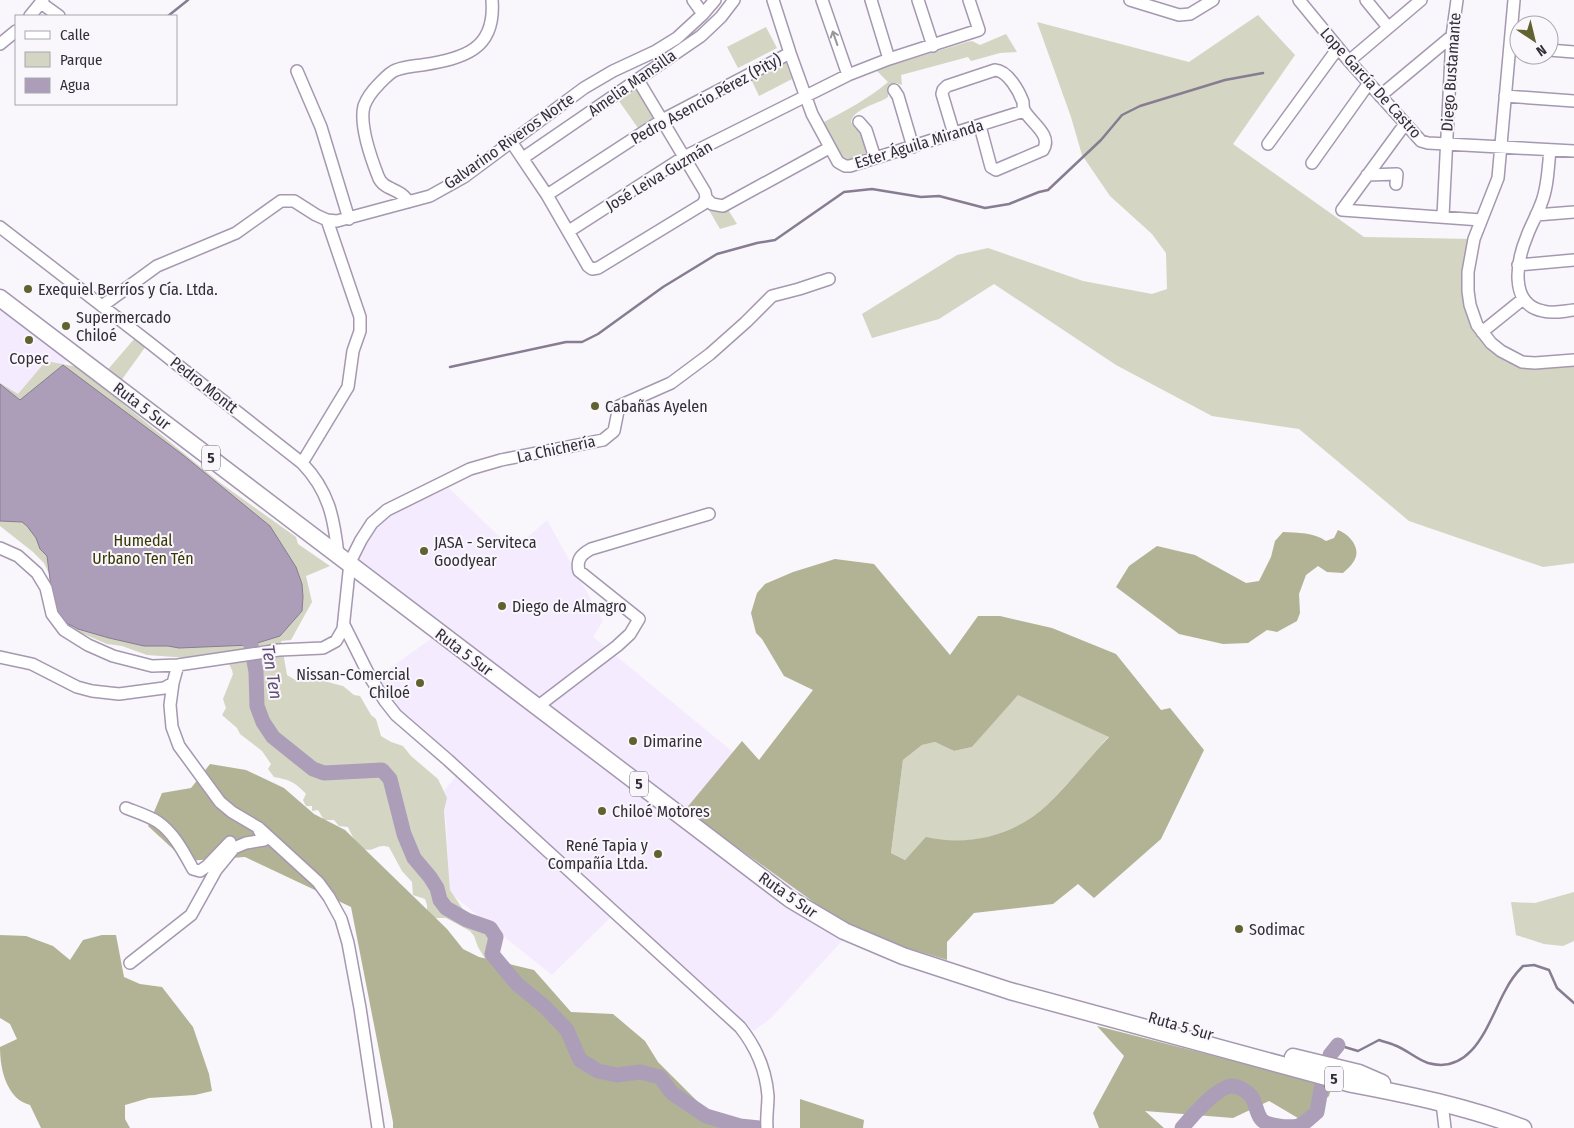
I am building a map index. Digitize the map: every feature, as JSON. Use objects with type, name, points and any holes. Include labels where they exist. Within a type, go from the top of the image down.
[{"type":"highway","name":"Ruta 5 Sur","points":[[0,298],[802,907],[844,931],[903,956],[1010,990],[1352,1084],[1442,1103],[1523,1128]]},
{"type":"highway","name":"Ruta 5 Sur","points":[[948,970],[1003,978],[1285,1055],[1359,1073],[1409,1095]]},
{"type":"highway","points":[[1172,1023],[1176,1032],[1184,1038]]},
{"type":"street","points":[[408,202],[404,195],[388,188],[378,177],[363,124],[365,104],[379,83],[396,70],[462,56],[477,47],[486,39],[490,28],[492,0]]},
{"type":"street","points":[[693,0],[703,14]]},
{"type":"street","name":"Galvarino Riveros Norte","points":[[328,220],[349,219],[430,196],[464,177],[584,88],[676,38],[703,14],[715,0]]},
{"type":"street","name":"Amelia Mansilla","points":[[523,158],[701,36],[721,17],[734,0]]},
{"type":"street","name":"Ester Águila Miranda","points":[[773,0],[805,97],[829,148],[838,162],[845,166],[913,147],[1024,111]]},
{"type":"street","points":[[822,0],[848,75]]},
{"type":"street","points":[[871,0],[889,59]]},
{"type":"street","points":[[918,0],[933,46]]},
{"type":"street","name":"José Leiva Guzmán","points":[[568,231],[684,157],[848,75],[889,59],[979,30],[969,0]]},
{"type":"street","points":[[1130,0],[1179,15],[1190,14],[1213,0]]},
{"type":"street","name":"Lope García De Castro","points":[[1299,0],[1338,48],[1421,142],[1574,151]]},
{"type":"street","points":[[1366,0],[1388,27]]},
{"type":"street","points":[[1349,60],[1421,0]]},
{"type":"street","name":"Diego Bustamante","points":[[1443,216],[1452,36],[1457,0]]},
{"type":"street","points":[[1514,0],[1514,15]]},
{"type":"street","points":[[31,15],[42,2],[58,15]]},
{"type":"street","points":[[0,44],[15,32]]},
{"type":"street","points":[[1380,96],[1452,36]]},
{"type":"street","points":[[1268,144],[1338,48]]},
{"type":"street","points":[[1559,51],[1574,52]]},
{"type":"street","name":"Pedro Asencio Pérez (Pity)","points":[[547,195],[662,120],[790,53]]},
{"type":"street","points":[[1511,65],[1505,96],[1498,178],[1472,247],[1468,272],[1468,291],[1474,318],[1482,332],[1501,351],[1522,362],[1574,360]]},
{"type":"street","points":[[954,134],[942,94],[943,90],[947,86],[995,70],[1001,70],[1006,74],[1019,95],[1024,111],[1045,138],[1046,145],[1043,150],[996,170],[991,166],[980,126]]},
{"type":"street","points":[[297,71],[321,127],[349,219]]},
{"type":"street","points":[[638,80],[705,192],[706,198],[712,204],[725,205],[829,148]]},
{"type":"street","points":[[1312,163],[1369,83]]},
{"type":"street","points":[[894,90],[898,96],[913,147]]},
{"type":"street","points":[[1505,96],[1574,101]]},
{"type":"street","points":[[859,122],[866,130],[875,158]]},
{"type":"street","points":[[1404,124],[1342,210],[1481,220]]},
{"type":"street","points":[[512,143],[547,195],[588,266],[592,269],[598,268],[703,204],[706,198]]},
{"type":"street","points":[[1550,150],[1545,191],[1526,237],[1518,265],[1520,292],[1523,299],[1532,307],[1544,311],[1574,310]]},
{"type":"street","points":[[1367,175],[1397,174],[1396,184]]},
{"type":"street","points":[[102,306],[157,266],[236,234],[281,201],[294,201],[328,220],[360,317],[360,330],[353,350],[348,387],[302,463]]},
{"type":"street","points":[[1536,215],[1574,212]]},
{"type":"street","name":"Pedro Montt","points":[[0,227],[302,463],[316,478],[328,502],[344,560]]},
{"type":"street","points":[[1518,265],[1574,260]]},
{"type":"street","name":"La Chichería","points":[[344,560],[366,531],[380,516],[395,505],[470,469],[502,460],[603,440],[614,431],[619,406],[671,383],[710,354],[772,296],[829,279]]},
{"type":"street","points":[[1482,332],[1523,299]]},
{"type":"street","points":[[537,707],[618,646],[630,634],[638,619],[579,571],[578,564],[582,555],[592,549],[709,514]]},
{"type":"street","points":[[0,548],[18,556],[37,573],[46,588],[50,606],[56,620],[74,638],[101,652],[152,666],[219,660],[278,650],[328,647],[339,638],[344,625],[344,560]]},
{"type":"street","points":[[344,625],[370,677],[385,702],[396,715],[448,760],[740,1027],[754,1048],[764,1072],[768,1096],[766,1128]]},
{"type":"street","points":[[0,657],[32,664],[77,687],[92,691],[119,694],[164,688],[173,683]]},
{"type":"street","points":[[178,665],[170,705],[172,727],[178,746],[220,802],[258,828],[318,882],[330,897],[341,919],[348,942],[360,1008],[378,1128]]},
{"type":"street","points":[[126,808],[158,821],[182,850],[193,869],[200,871],[207,866],[230,842],[238,840],[246,843]]},
{"type":"street","points":[[130,963],[191,915],[216,870],[234,848],[246,843],[264,840],[258,828]]},
{"type":"street","points":[[1442,1103],[1445,1128]]},
{"type":"shaded area","points":[[0,309],[67,360],[20,400],[0,384]]},
{"type":"shaded area","points":[[449,488],[513,550],[547,520],[603,621],[593,637],[733,752],[685,810],[822,908],[855,927],[772,1017],[754,1031],[618,910],[552,975],[450,893],[446,823],[442,793],[463,768],[404,719],[375,679],[432,638],[440,624],[358,560],[367,535],[381,518]]},
{"type":"green space","points":[[1258,15],[1295,55],[1233,144],[1364,237],[1474,239],[1468,291],[1485,335],[1522,362],[1574,366],[1574,563],[1543,567],[1409,521],[1299,429],[1212,416],[1116,365],[994,284],[939,319],[872,338],[862,314],[957,255],[988,248],[1083,281],[1152,294],[1167,289],[1166,253],[1152,234],[1110,196],[1082,155],[1071,117],[1037,22],[1189,62]]},
{"type":"green space","points":[[766,27],[777,48],[738,68],[727,47]]},
{"type":"green space","points":[[1006,34],[1017,52],[1000,53],[971,61],[968,57],[901,75],[902,85],[891,84],[888,90],[888,97],[860,111],[851,122],[855,128],[862,132],[870,149],[866,155],[846,161],[843,158],[822,123],[848,109],[888,82],[876,70],[967,42],[972,41],[980,45]]},
{"type":"green space","points":[[785,60],[792,79],[759,96],[751,79]]},
{"type":"green space","points":[[638,88],[655,116],[638,128],[619,101]]},
{"type":"green space","points":[[716,207],[727,208],[737,224],[720,229],[709,210]]},
{"type":"green space","points":[[135,338],[146,346],[118,385],[104,374]]},
{"type":"green space","name":"Humedal Urbano Ten Tén","points":[[46,361],[78,367],[219,482],[296,537],[298,544],[330,566],[306,576],[312,602],[291,640],[281,641],[287,675],[297,681],[320,680],[343,686],[354,695],[360,696],[371,715],[376,719],[381,736],[403,746],[411,756],[438,779],[447,798],[444,810],[450,890],[466,914],[483,925],[494,937],[495,946],[490,955],[492,961],[487,962],[470,931],[446,918],[431,918],[427,914],[425,899],[413,895],[412,882],[402,871],[389,847],[383,846],[368,850],[360,847],[348,827],[339,826],[334,820],[324,820],[318,810],[312,811],[312,806],[306,806],[303,800],[306,794],[299,787],[274,777],[268,769],[271,764],[262,751],[240,734],[237,728],[222,715],[226,708],[223,699],[233,674],[223,652],[188,658],[147,655],[122,646],[107,644],[66,624],[53,603],[51,578],[44,563],[0,526],[0,383],[18,394]]},
{"type":"green space","points":[[1338,530],[1353,542],[1356,556],[1352,564],[1343,573],[1327,572],[1318,566],[1306,575],[1299,594],[1300,613],[1297,621],[1277,632],[1267,630],[1248,643],[1223,644],[1179,634],[1116,587],[1129,566],[1157,546],[1195,555],[1246,583],[1259,581],[1271,557],[1275,541],[1283,532],[1311,534],[1326,541],[1334,538]]},
{"type":"green space","points":[[835,559],[874,564],[950,655],[978,616],[1000,616],[1052,628],[1116,654],[1161,710],[1170,708],[1204,750],[1161,839],[1094,898],[1078,884],[1053,904],[974,913],[947,942],[947,960],[894,944],[855,927],[822,908],[685,810],[742,741],[759,760],[813,690],[784,676],[762,639],[756,633],[751,613],[757,593],[765,584],[793,572]],"holes":[[[1018,695],[1109,737],[1047,805],[1021,824],[991,836],[975,839],[942,840],[926,837],[905,860],[891,853],[903,760],[922,745],[935,742],[954,751],[972,747]]]},
{"type":"green space","points":[[1018,694],[1109,736],[1047,805],[1021,824],[991,836],[975,839],[959,841],[926,838],[905,860],[891,853],[903,760],[922,745],[935,742],[954,751],[972,747]]},
{"type":"green space","points":[[210,764],[246,770],[284,788],[314,814],[345,830],[447,929],[463,949],[479,957],[534,970],[571,1012],[613,1014],[645,1041],[658,1062],[707,1111],[731,1128],[393,1128],[351,907],[245,857],[186,861],[148,826],[162,793],[191,788]]},
{"type":"green space","points":[[1574,892],[1574,941],[1563,946],[1544,944],[1516,935],[1511,902],[1535,903]]},
{"type":"green space","points":[[0,935],[26,936],[53,946],[70,960],[83,940],[102,935],[116,935],[124,977],[140,984],[162,987],[193,1027],[209,1074],[212,1091],[195,1095],[149,1098],[125,1105],[125,1119],[130,1128],[41,1128],[30,1105],[22,1102],[10,1090],[1,1065],[0,1047],[17,1039],[10,1024],[0,1018]]},
{"type":"green space","points":[[1097,1026],[1332,1086],[1329,1096],[1303,1121],[1269,1101],[1233,1118],[1145,1111],[1164,1128],[1099,1128],[1093,1113],[1124,1056]]},
{"type":"green space","points":[[800,1099],[864,1120],[863,1128],[800,1128]]},
{"type":"water","name":"Humedal Urbano Ten Tén","points":[[63,365],[183,455],[270,526],[296,567],[302,584],[302,611],[280,636],[251,645],[179,648],[144,646],[78,629],[59,619],[53,603],[47,556],[40,549],[36,538],[22,522],[0,521],[0,384],[20,400]]},
{"type":"waterway","points":[[169,15],[188,0]]},
{"type":"waterway","points":[[450,367],[566,342],[582,342],[598,334],[663,287],[717,254],[775,240],[844,192],[872,189],[921,197],[939,196],[985,208],[1009,204],[1048,190],[1101,140],[1122,115],[1140,106],[1225,80],[1263,73]]},
{"type":"waterway","name":"Ten Ten","points":[[242,628],[251,645],[256,672],[257,706],[263,722],[273,737],[313,769],[324,773],[382,770],[390,779],[404,834],[414,858],[437,888],[440,900],[446,908],[467,920],[490,928],[496,937],[492,954],[517,984],[545,1007],[567,1030],[580,1060],[598,1071],[617,1075],[640,1072],[660,1077],[672,1093],[706,1116],[740,1126],[759,1128]]},
{"type":"waterway","points":[[1338,1045],[1358,1051],[1379,1040],[1398,1047],[1428,1063],[1444,1065],[1457,1061],[1468,1054],[1478,1043],[1509,984],[1523,966],[1534,965],[1549,970],[1557,988],[1574,1003]]},
{"type":"waterway","points":[[1330,1055],[1338,1045]]},
{"type":"waterway","points":[[1182,1128],[1212,1096],[1226,1087],[1232,1086],[1238,1087],[1252,1097],[1259,1116],[1264,1121],[1278,1126],[1298,1126],[1306,1122],[1317,1112],[1321,1089]]},
{"type":"place","name":"Exequiel Berríos y Cía. Ltda.","points":[[28,289]]},
{"type":"place","name":"Supermercado Chiloé","points":[[66,326]]},
{"type":"place","name":"Copec","points":[[29,340]]},
{"type":"place","name":"Cabañas Ayelen","points":[[595,406]]},
{"type":"place","name":"JASA - Serviteca Goodyear","points":[[424,551]]},
{"type":"place","name":"Diego de Almagro","points":[[502,606]]},
{"type":"place","name":"Nissan-Comercial Chiloé","points":[[420,683]]},
{"type":"place","name":"Dimarine","points":[[633,741]]},
{"type":"place","name":"Chiloé Motores","points":[[602,811]]},
{"type":"place","name":"René Tapia y Compañía Ltda.","points":[[658,854]]},
{"type":"place","name":"Sodimac","points":[[1239,929]]}]
